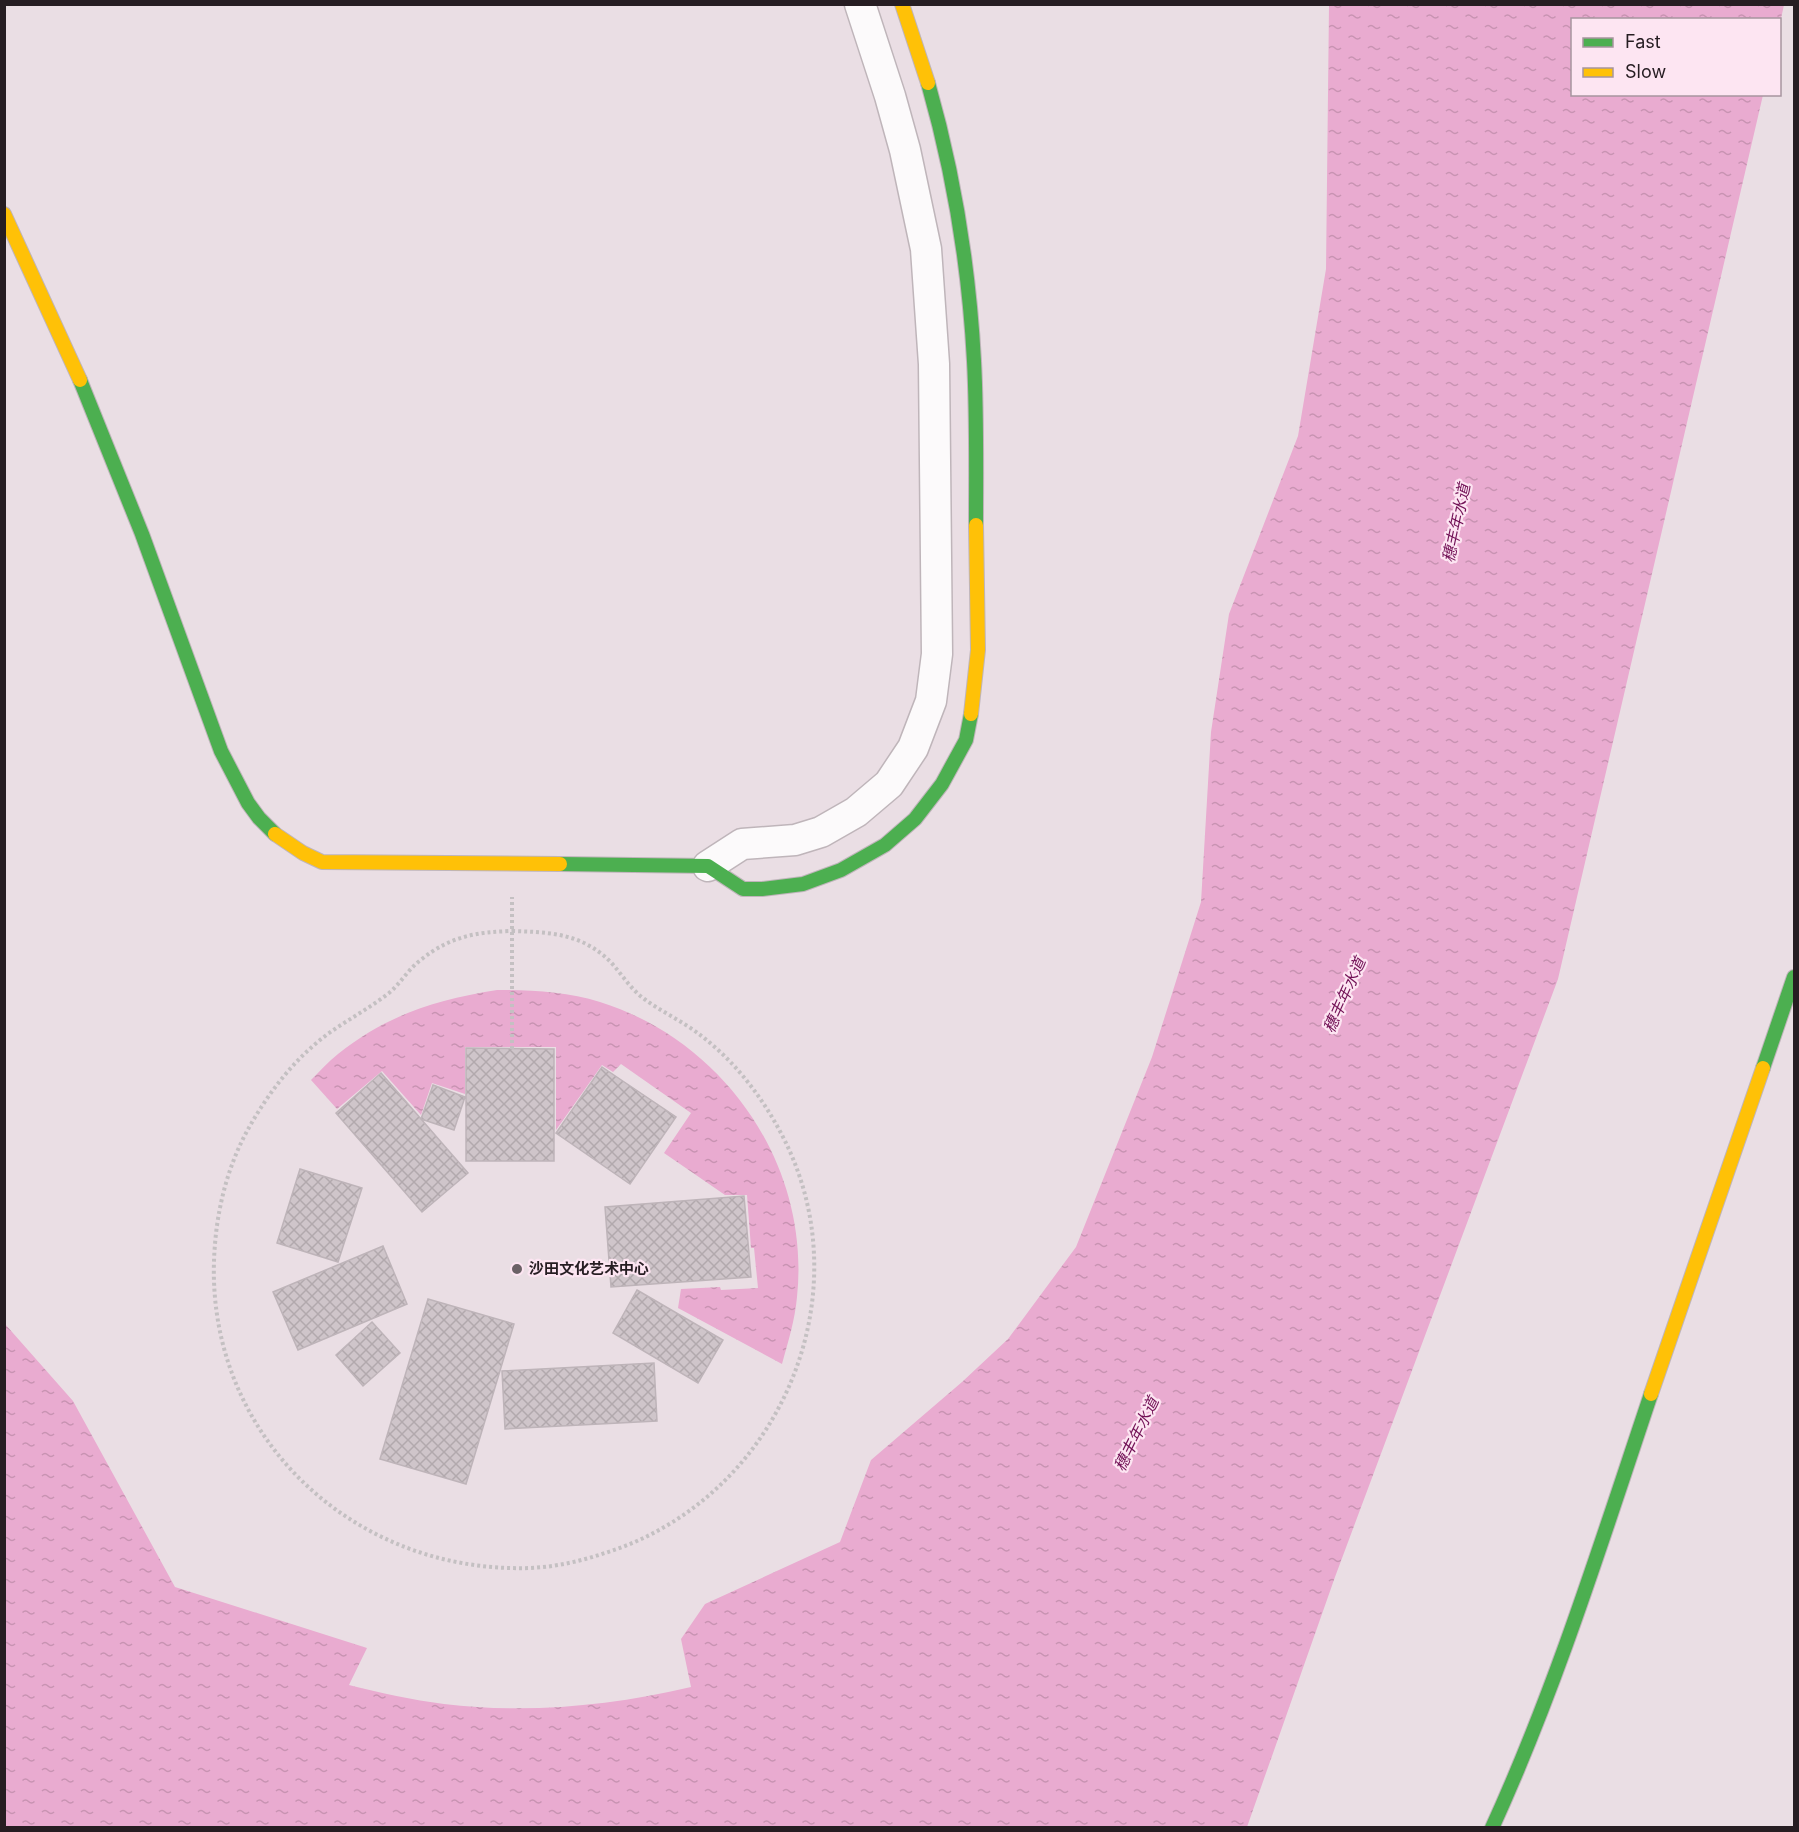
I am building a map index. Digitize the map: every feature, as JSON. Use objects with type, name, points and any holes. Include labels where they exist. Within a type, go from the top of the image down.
[{"type":"street","points":[[708,866],[742,844],[795,840],[821,832],[856,812],[889,784],[913,748],[931,701],[937,654],[934,376],[927,261],[905,150],[860,4]]},
{"type":"street","points":[[4,214],[44,297],[91,405],[232,777],[250,807],[265,826],[284,842],[302,854],[322,862],[708,866],[743,889],[803,884],[841,870],[885,845],[915,819],[942,784],[966,740],[974,700],[978,650],[974,362],[963,240],[955,192],[929,85],[902,4]]},
{"type":"street","points":[[1492,1827],[1516,1776],[1570,1632],[1794,977]]},
{"type":"path","points":[[512,864],[512,1049]]},
{"type":"path","points":[[512,931],[550,932],[579,940],[605,956],[643,998],[703,1036],[735,1067],[763,1102],[785,1141],[801,1183],[811,1227],[814,1271],[811,1316],[800,1359],[784,1401],[761,1439],[733,1474],[699,1504],[662,1529],[621,1548],[578,1561],[534,1568],[489,1567],[444,1560],[401,1547],[361,1527],[324,1502],[292,1471],[264,1436],[242,1397],[226,1355],[216,1312],[213,1267],[216,1222],[227,1179],[243,1137],[266,1099],[294,1064],[327,1034],[391,992],[420,960],[430,953],[450,941],[478,932],[512,931]]},
{"type":"water","name":"穗丰年水道","points":[[1329,5],[1784,5],[1781,18],[1571,18],[1571,96],[1763,96],[1558,979],[1335,1577],[1247,1827],[5,1827],[5,1324],[73,1401],[175,1587],[367,1648],[349,1685],[444,1704],[506,1708],[599,1703],[691,1687],[681,1639],[705,1604],[840,1542],[871,1460],[1008,1339],[1076,1247],[1152,1057],[1201,902],[1211,732],[1229,614],[1298,436],[1326,269]]},
{"type":"water","points":[[497,990],[536,991],[575,996],[600,1002],[645,1020],[685,1046],[721,1078],[751,1115],[774,1156],[790,1201],[798,1248],[796,1306],[782,1364],[678,1308],[681,1289],[758,1288],[754,1248],[751,1248],[747,1195],[725,1195],[664,1153],[691,1113],[621,1064],[613,1072],[602,1065],[556,1130],[556,1047],[465,1047],[465,1094],[432,1083],[421,1115],[382,1071],[337,1109],[311,1080],[334,1057],[356,1040],[393,1019],[432,1004]]},
{"type":"building","points":[[466,1048],[554,1049],[554,1161],[466,1161]]},
{"type":"building","points":[[602,1067],[676,1117],[630,1184],[556,1133]]},
{"type":"building","points":[[381,1073],[468,1173],[422,1212],[336,1113]]},
{"type":"building","points":[[433,1085],[465,1097],[454,1130],[421,1119]]},
{"type":"building","points":[[300,1169],[362,1188],[338,1262],[277,1243]]},
{"type":"building","points":[[744,1196],[751,1277],[611,1287],[605,1207]]},
{"type":"building","points":[[383,1246],[407,1304],[298,1350],[273,1292]]},
{"type":"building","points":[[637,1290],[723,1340],[698,1383],[613,1333]]},
{"type":"building","points":[[428,1299],[514,1324],[466,1484],[380,1459]]},
{"type":"building","points":[[372,1322],[400,1353],[363,1386],[336,1355]]},
{"type":"building","points":[[654,1363],[657,1421],[505,1429],[502,1371]]},
{"type":"traffic: fast","points":[[928,83],[953,186],[972,326],[975,381],[976,525]]},
{"type":"traffic: fast","points":[[80,380],[142,534],[221,751],[248,803],[275,834]]},
{"type":"traffic: fast","points":[[560,864],[708,866],[743,889],[803,884],[841,870],[885,845],[915,819],[942,784],[966,740],[971,714]]},
{"type":"traffic: fast","points":[[1763,1068],[1794,977]]},
{"type":"traffic: fast","points":[[1492,1828],[1558,1668],[1651,1394]]},
{"type":"traffic: slow","points":[[902,4],[928,83]]},
{"type":"traffic: slow","points":[[4,214],[80,380]]},
{"type":"traffic: slow","points":[[971,714],[978,650],[976,525]]},
{"type":"traffic: slow","points":[[275,834],[303,853],[322,862],[560,864]]},
{"type":"traffic: slow","points":[[1651,1394],[1763,1068]]},
{"type":"place","name":"沙田文化艺术中心","points":[[517,1269]]}]
